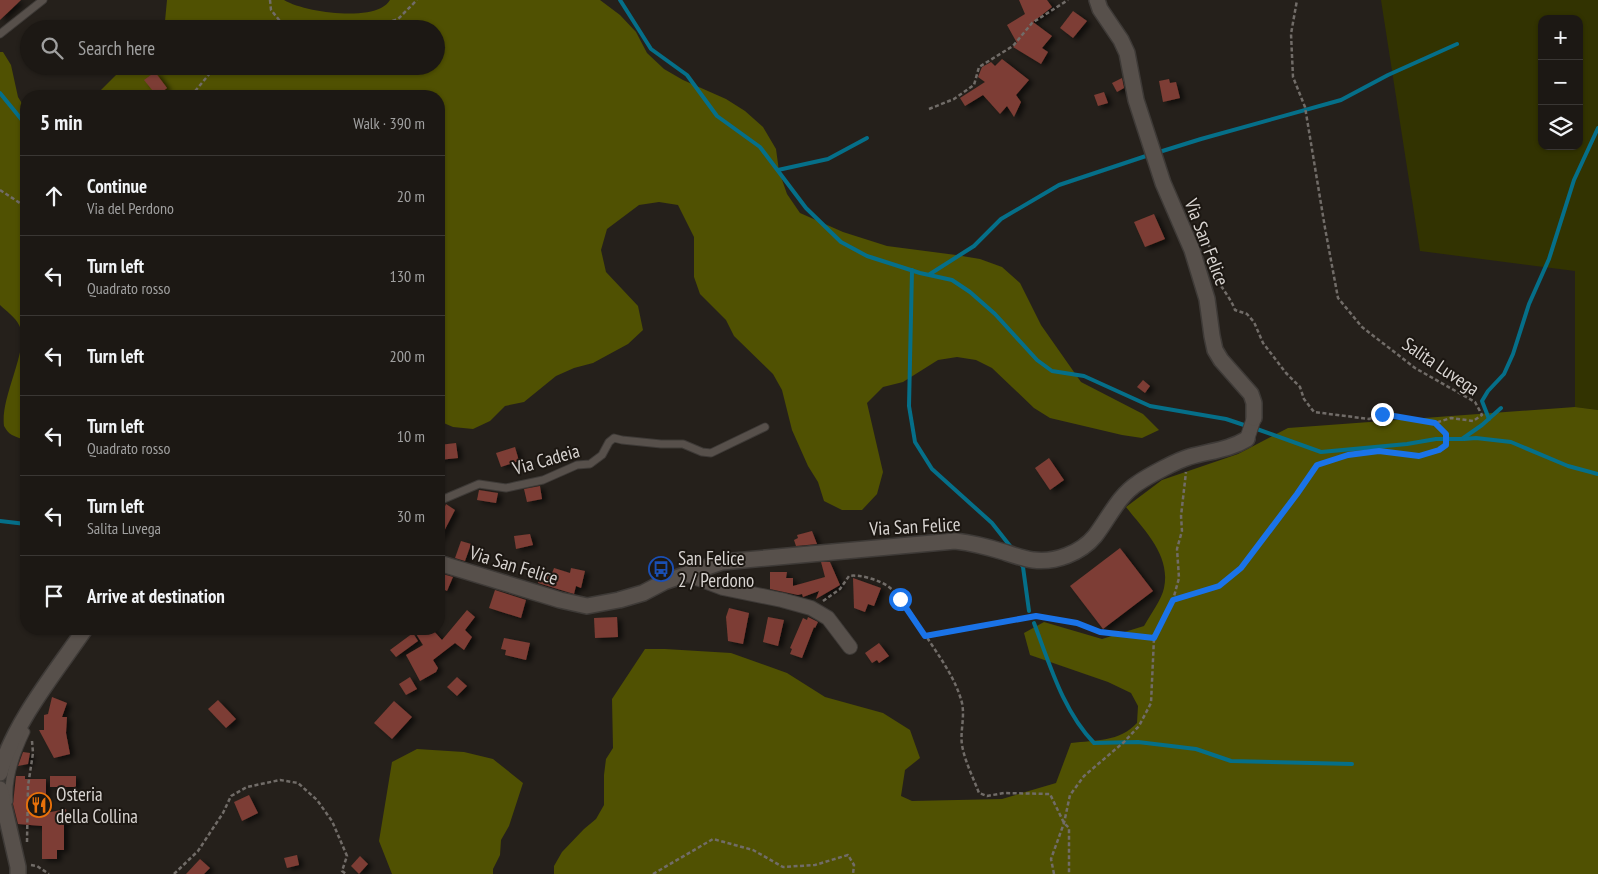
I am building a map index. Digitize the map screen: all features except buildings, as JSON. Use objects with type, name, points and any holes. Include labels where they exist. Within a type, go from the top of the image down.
[{"type":"street","name":"Via San Felice","points":[[445,565],[560,600],[586,606],[627,598],[686,574],[722,562],[955,541],[978,544],[1032,560],[1060,558],[1080,550],[1101,528],[1117,502],[1138,483],[1188,457],[1236,446],[1247,439],[1254,418],[1254,403],[1251,394],[1221,360],[1215,350],[1207,299],[1192,250],[1156,162],[1136,100],[1127,53],[1122,40],[1100,9],[1097,0]]},
{"type":"street","points":[[686,574],[723,588],[811,608],[828,618],[850,647]]},
{"type":"street","points":[[0,773],[6,755],[32,707],[81,635]]},
{"type":"street","points":[[0,789],[21,868]]},
{"type":"lane","points":[[0,34],[43,0]]},
{"type":"lane","name":"Via Cadeia","points":[[445,498],[479,484],[506,488],[543,480],[577,465],[590,464],[602,455],[608,442],[614,438],[661,444],[683,444],[702,452],[711,453],[765,427]]},
{"type":"lane","points":[[21,726],[26,732],[19,747],[8,789],[9,804],[21,850],[21,868]]},
{"type":"path","points":[[270,0],[271,10],[279,20]]},
{"type":"path","points":[[395,20],[417,0]]},
{"type":"path","points":[[929,109],[954,99],[974,85],[979,67],[1013,46],[1032,24],[1068,0]]},
{"type":"path","name":"Salita Luvega","points":[[1192,250],[1206,242],[1213,249],[1214,272],[1235,310],[1247,314],[1254,322],[1263,343],[1286,373],[1300,386],[1304,399],[1314,412],[1369,419],[1382,414],[1435,423],[1451,418],[1473,421],[1482,415],[1475,402],[1415,368],[1362,327],[1338,298],[1324,228],[1306,107],[1293,76],[1291,34],[1297,0]]},
{"type":"path","points":[[196,90],[208,75]]},
{"type":"path","points":[[0,190],[20,203]]},
{"type":"path","points":[[1173,600],[1219,586],[1241,568],[1317,465],[1348,455],[1379,451],[1419,456],[1439,450],[1446,445],[1446,434],[1435,423]]},
{"type":"path","points":[[1054,874],[1051,859],[1064,823],[1070,795],[1084,776],[1124,742],[1139,726],[1151,702],[1154,638],[1173,600],[1179,578],[1177,549],[1182,531],[1181,516],[1188,457]]},
{"type":"path","points":[[811,608],[840,589],[849,576],[858,574],[888,586],[909,610],[954,683],[962,702],[964,716],[962,744],[966,761],[979,792],[987,796],[1004,793],[1050,794],[1070,831],[1069,874]]},
{"type":"path","points":[[925,636],[1036,616],[1077,623],[1100,632],[1154,638]]},
{"type":"path","points":[[27,844],[28,786],[33,753],[32,738]]},
{"type":"path","points":[[174,874],[198,851],[223,813],[231,796],[247,787],[280,780],[298,783],[317,800],[332,821],[347,856],[342,871],[346,874]]},
{"type":"path","points":[[653,874],[713,840],[753,850],[783,867],[816,865],[848,855],[854,865],[853,874]]},
{"type":"path","points":[[21,868],[27,865],[38,866],[49,874]]},
{"type":"shaded area","points":[[167,0],[284,0],[318,11],[360,13],[382,7],[390,0],[600,0],[620,15],[636,32],[647,53],[664,69],[683,80],[726,99],[745,111],[763,127],[776,149],[779,171],[787,194],[800,213],[843,232],[887,246],[980,259],[1002,267],[1020,283],[1041,325],[1081,382],[1143,414],[1159,430],[1142,438],[1050,418],[1034,408],[992,368],[976,360],[957,357],[938,360],[903,382],[883,387],[867,403],[883,472],[877,494],[862,510],[842,510],[824,501],[818,482],[808,466],[792,430],[782,390],[773,374],[734,336],[726,320],[700,294],[694,277],[694,237],[678,205],[659,202],[639,205],[607,229],[601,250],[606,272],[638,306],[643,330],[628,344],[593,363],[574,368],[556,376],[524,402],[505,406],[490,421],[473,429],[453,427],[445,424],[445,90],[101,90],[116,75],[445,75],[445,20],[165,20]]},
{"type":"shaded area","points":[[1381,0],[1598,0],[1598,410],[1575,407],[1575,271],[1420,251]]},
{"type":"shaded area","points":[[0,52],[3,52],[11,65],[20,100],[20,328],[13,317],[0,305]]},
{"type":"shaded area","points":[[20,350],[20,438],[7,431],[4,426],[6,401]]},
{"type":"shaded area","points":[[1575,407],[1598,410],[1598,874],[554,874],[554,866],[562,852],[596,819],[604,805],[606,759],[613,748],[612,699],[645,649],[731,653],[787,673],[825,697],[883,713],[910,730],[920,758],[905,770],[901,796],[912,801],[1002,799],[1056,783],[1071,743],[1115,737],[1123,734],[1137,723],[1138,706],[1131,693],[1108,682],[1030,655],[1024,633],[1044,622],[1102,639],[1144,626],[1163,592],[1164,565],[1148,534],[1126,507],[1162,480],[1238,454],[1288,428]]},
{"type":"shaded area","points":[[417,749],[464,752],[493,759],[523,783],[509,826],[501,840],[500,855],[493,869],[493,874],[392,874],[379,841],[392,762]]},
{"type":"waterway","points":[[620,0],[651,49],[687,75],[717,116],[760,147],[806,208],[841,242],[867,256],[920,273],[952,280],[970,292],[995,314],[1037,360],[1052,371],[1084,376],[1150,406],[1226,419],[1247,426]]},
{"type":"waterway","points":[[1156,153],[1341,100],[1388,75],[1457,44]]},
{"type":"waterway","points":[[0,93],[20,118]]},
{"type":"waterway","points":[[1489,419],[1482,401],[1488,391],[1504,374],[1513,354],[1529,304],[1549,259],[1574,180],[1598,128]]},
{"type":"waterway","points":[[778,170],[828,159],[867,138]]},
{"type":"waterway","points":[[930,274],[974,246],[1001,219],[1059,185],[1149,155]]},
{"type":"waterway","points":[[912,270],[909,406],[915,442],[932,469],[992,523],[1014,551]]},
{"type":"waterway","points":[[1254,428],[1321,452],[1407,444],[1436,439],[1462,439],[1501,408]]},
{"type":"waterway","points":[[1464,439],[1476,438],[1511,442],[1568,466],[1598,474]]},
{"type":"waterway","points":[[0,521],[20,523]]},
{"type":"waterway","points":[[1019,561],[1023,567],[1029,611]]},
{"type":"waterway","points":[[1034,623],[1058,687],[1074,717],[1094,743],[1138,742],[1196,749],[1231,761],[1352,764]]},
{"type":"place","name":"San Felice 2 / Perdono","points":[[661,569]]},
{"type":"place","name":"Osteria della Collina","points":[[39,805]]},
{"type":"route","points":[[900,599],[916,620],[925,636],[1036,616],[1077,623],[1100,632],[1154,638],[1173,600],[1219,586],[1241,568],[1317,465],[1348,455],[1379,451],[1419,456],[1439,450],[1446,445],[1446,434],[1435,423],[1415,418],[1382,414]]}]
